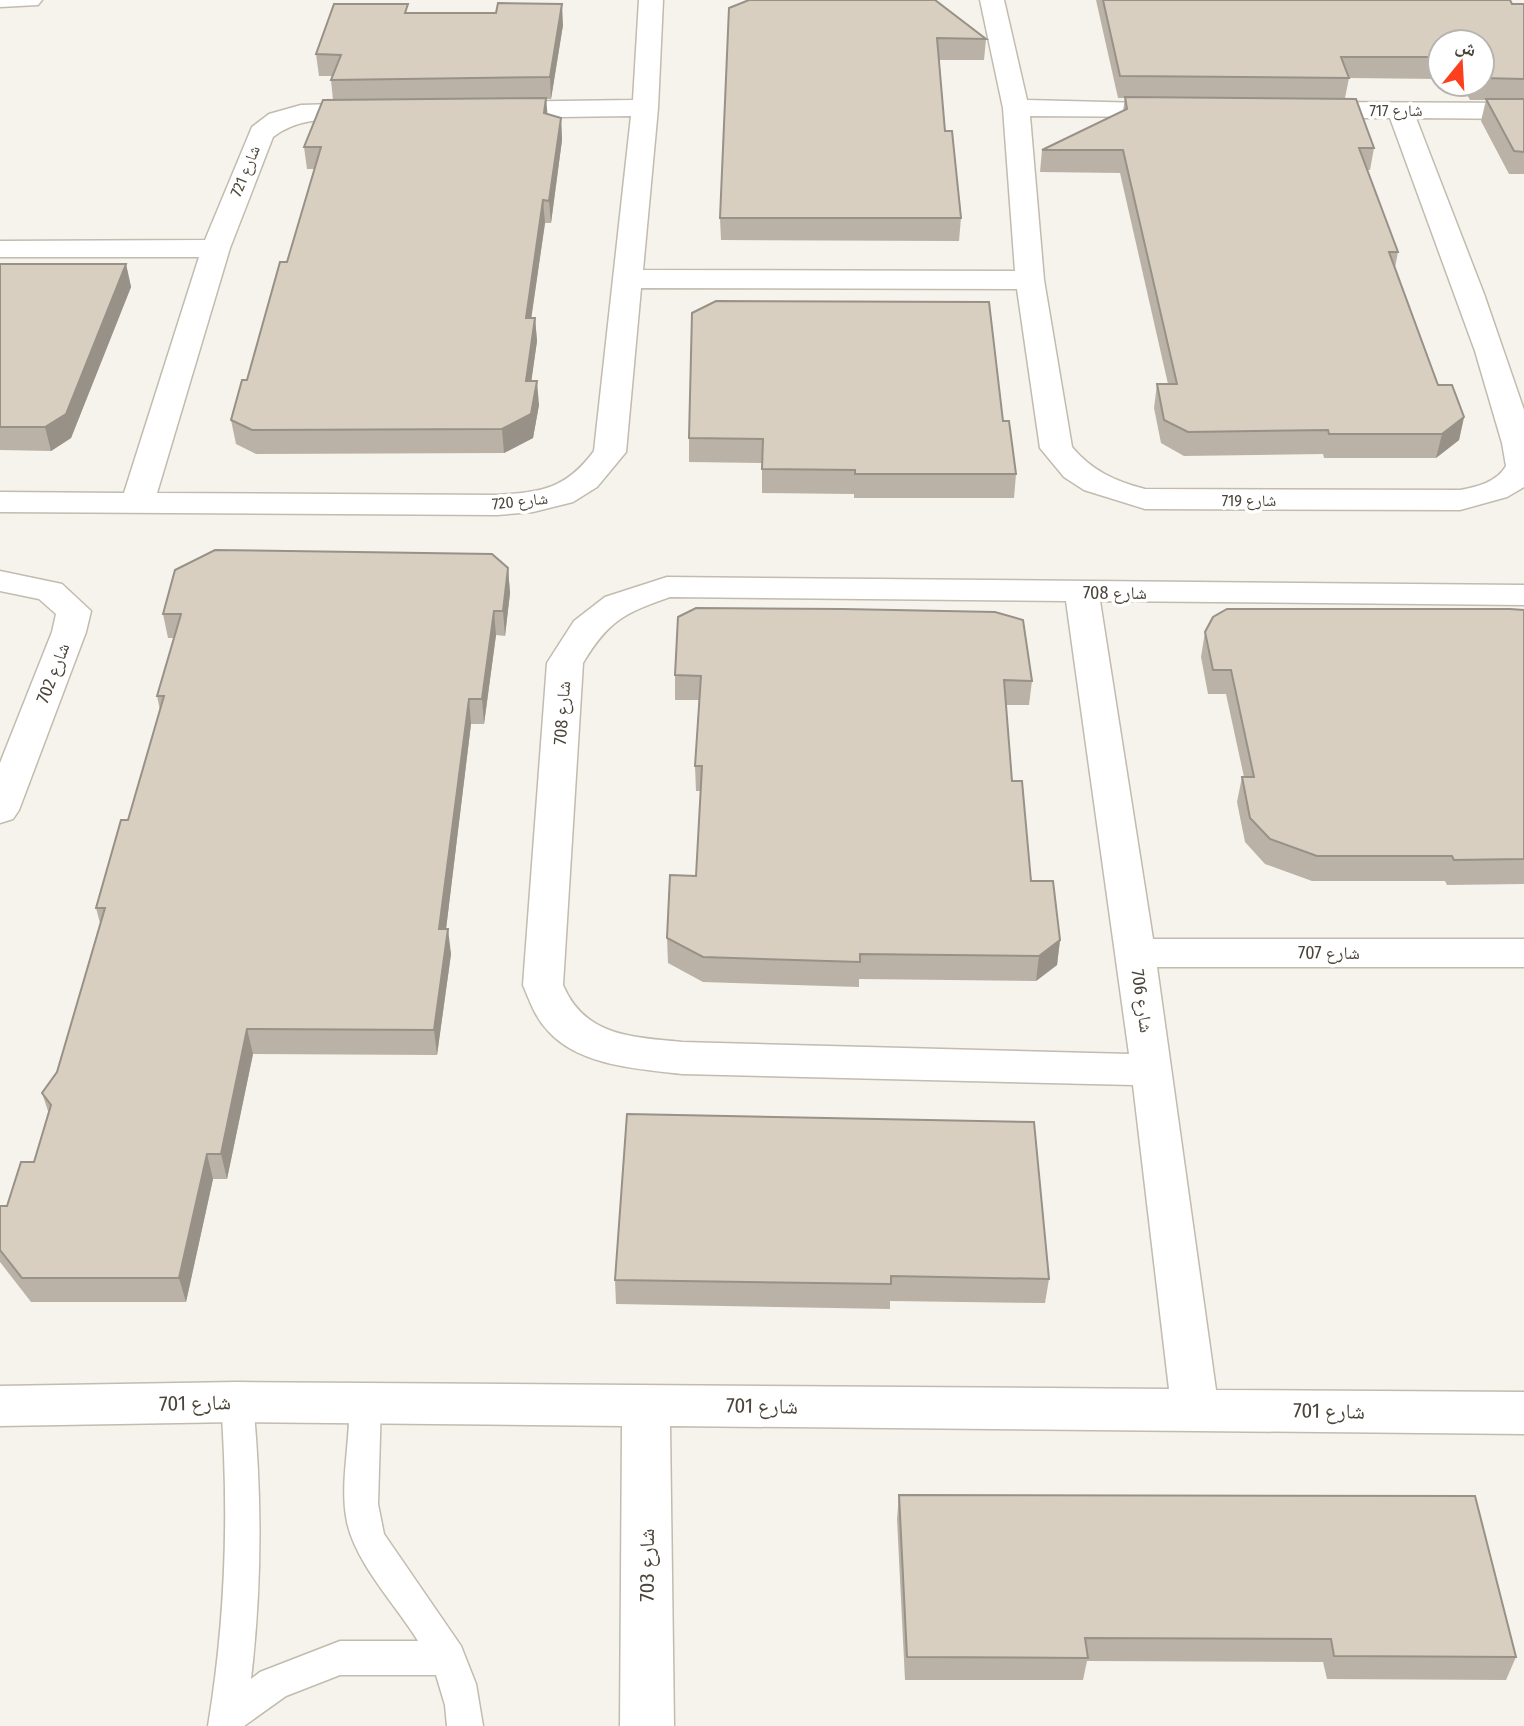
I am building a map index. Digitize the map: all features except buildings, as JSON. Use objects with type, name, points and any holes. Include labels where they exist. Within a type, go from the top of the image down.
[{"type":"street","points":[[0,0],[30,0]]},
{"type":"street","name":"شارع 720","points":[[0,502],[497,505],[537,502],[569,494],[593,477],[610,452],[645,108],[651,0]]},
{"type":"street","name":"شارع 719","points":[[992,0],[1016,108],[1030,280],[1056,448],[1070,466],[1088,482],[1145,499],[1460,500],[1491,493],[1512,481],[1523,465],[1513,370],[1400,110]]},
{"type":"street","points":[[467,110],[645,108]]},
{"type":"street","points":[[1016,108],[1194,109]]},
{"type":"street","name":"شارع 717","points":[[1290,110],[1524,111]]},
{"type":"street","name":"شارع 721","points":[[138,501],[216,248],[261,133],[278,120],[301,113],[399,111]]},
{"type":"street","points":[[0,248],[216,248]]},
{"type":"street","points":[[626,279],[1030,280]]},
{"type":"street","name":"شارع 702","points":[[0,582],[50,590],[74,611],[69,632],[0,810]]},
{"type":"street","name":"شارع 708","points":[[1152,1070],[682,1058],[614,1050],[576,1034],[548,1003],[543,985],[565,663],[586,629],[617,604],[667,587],[1082,593],[1524,595]]},
{"type":"street","name":"شارع 706","points":[[1082,593],[1152,1070],[1195,1410]]},
{"type":"street","name":"شارع 707","points":[[1135,953],[1524,953]]},
{"type":"street","name":"شارع 701","points":[[0,1406],[237,1402],[1524,1413]]},
{"type":"street","name":"شارع 703","points":[[646,1405],[647,1726]]},
{"type":"lane","points":[[227,1721],[237,1663],[243,1550],[242,1456],[237,1402]]},
{"type":"lane","points":[[365,1403],[368,1428],[361,1471],[368,1537],[448,1658],[464,1704],[465,1726]]},
{"type":"lane","points":[[227,1721],[273,1685],[340,1658],[448,1658]]}]
